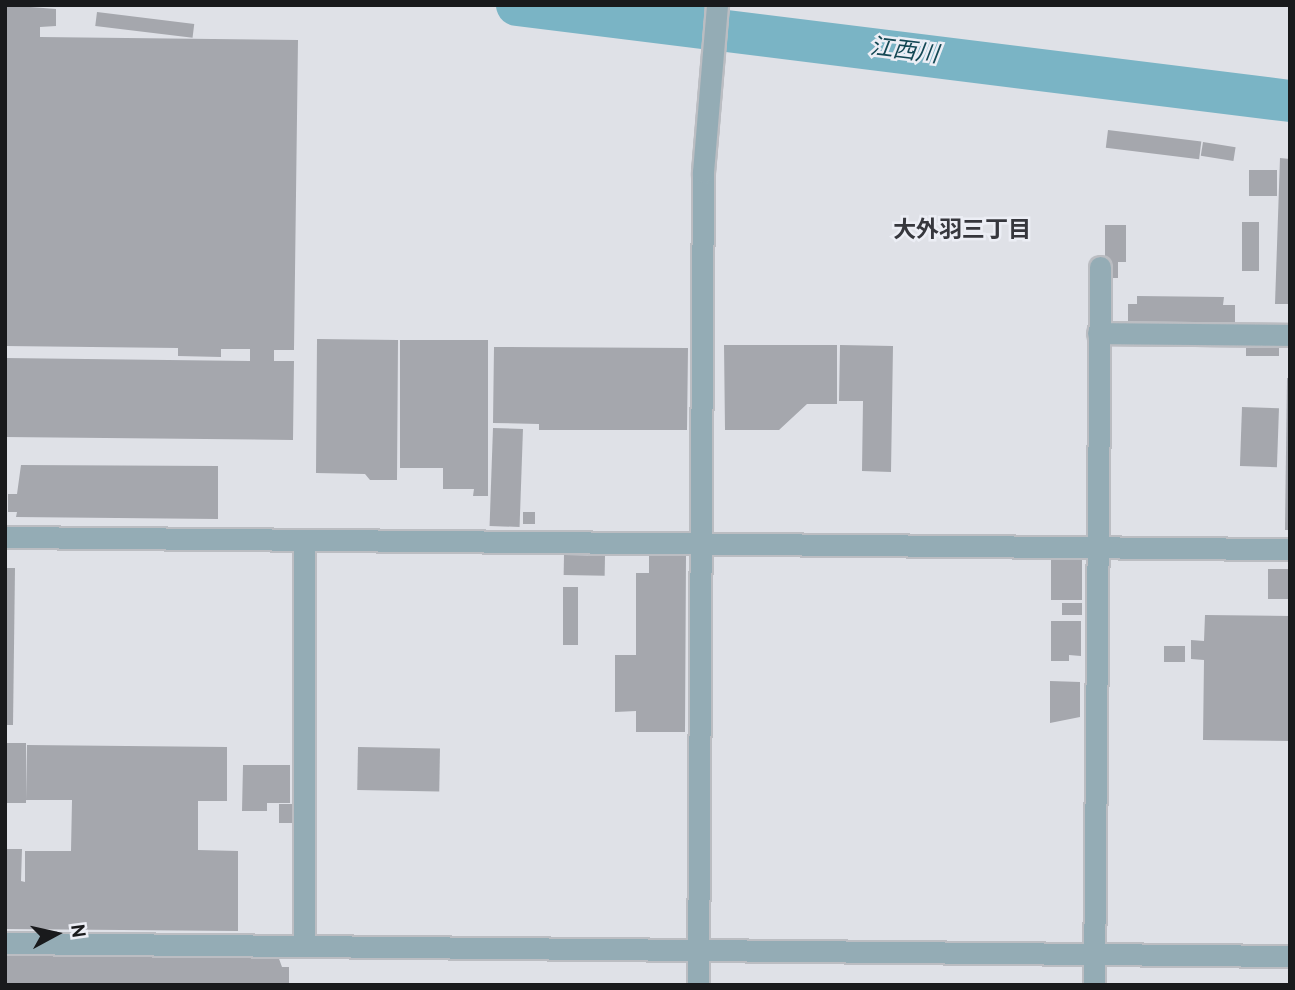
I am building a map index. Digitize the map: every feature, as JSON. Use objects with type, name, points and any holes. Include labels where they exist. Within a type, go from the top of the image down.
[{"type":"street","points":[[698,985],[703,172],[717,5]]},
{"type":"street","points":[[1094,985],[1095,547],[1100,267]]},
{"type":"street","points":[[1098,333],[1290,335]]},
{"type":"street","points":[[5,537],[1290,549]]},
{"type":"street","points":[[304,540],[304,943]]},
{"type":"street","points":[[5,943],[304,943],[698,947],[1095,956],[1290,956]]},
{"type":"building","points":[[5,5],[56,9],[56,26],[40,27],[40,37],[298,40],[294,350],[274,350],[274,361],[294,361],[293,440],[5,437],[5,358],[250,361],[250,349],[221,349],[221,357],[178,356],[178,348],[5,346]]},
{"type":"building","points":[[97,12],[194,24],[193,38],[95,26]]},
{"type":"building","points":[[1108,130],[1201,141],[1199,159],[1106,148]]},
{"type":"building","points":[[1203,142],[1236,147],[1233,161],[1201,156]]},
{"type":"building","points":[[1280,158],[1290,159],[1290,304],[1275,304]]},
{"type":"building","points":[[1249,170],[1277,170],[1277,196],[1249,196]]},
{"type":"building","points":[[1242,222],[1259,222],[1259,271],[1242,271]]},
{"type":"building","points":[[1105,225],[1126,225],[1126,262],[1118,262],[1118,278],[1105,278]]},
{"type":"building","points":[[1137,296],[1224,297],[1223,305],[1235,305],[1235,325],[1128,324],[1128,304],[1137,304]]},
{"type":"building","points":[[317,339],[398,340],[397,480],[370,480],[365,474],[316,473]]},
{"type":"building","points":[[400,340],[488,340],[488,496],[473,496],[474,489],[443,489],[443,468],[400,468]]},
{"type":"building","points":[[724,345],[837,345],[837,404],[807,404],[779,430],[725,430]]},
{"type":"building","points":[[840,345],[893,346],[891,472],[862,471],[863,401],[839,401]]},
{"type":"building","points":[[494,347],[688,348],[687,430],[539,430],[539,424],[493,423]]},
{"type":"building","points":[[1246,348],[1279,348],[1279,356],[1246,356]]},
{"type":"building","points":[[1287,378],[1290,378],[1290,530],[1285,530]]},
{"type":"building","points":[[1242,407],[1279,408],[1277,467],[1240,466]]},
{"type":"building","points":[[493,428],[523,429],[520,527],[490,526]]},
{"type":"building","points":[[21,465],[218,466],[218,519],[16,517],[17,512],[8,512],[8,494],[17,494]]},
{"type":"building","points":[[523,512],[535,512],[535,524],[523,524]]},
{"type":"building","points":[[564,555],[605,556],[605,576],[564,575]]},
{"type":"building","points":[[649,555],[686,555],[685,732],[636,732],[636,711],[615,712],[615,655],[636,655],[636,573],[649,573]]},
{"type":"building","points":[[1051,559],[1082,559],[1082,600],[1051,600]]},
{"type":"building","points":[[5,568],[15,568],[13,725],[5,725]]},
{"type":"building","points":[[1268,569],[1289,569],[1289,599],[1268,599]]},
{"type":"building","points":[[563,587],[578,587],[578,645],[563,645]]},
{"type":"building","points":[[1062,603],[1082,603],[1082,615],[1062,615]]},
{"type":"building","points":[[1205,615],[1290,616],[1290,741],[1203,740],[1204,660],[1191,659],[1191,640],[1204,641]]},
{"type":"building","points":[[1051,621],[1081,621],[1081,656],[1069,655],[1069,661],[1051,661]]},
{"type":"building","points":[[1164,646],[1185,646],[1185,662],[1164,662]]},
{"type":"building","points":[[1050,681],[1080,682],[1080,717],[1050,723]]},
{"type":"building","points":[[5,743],[26,743],[26,803],[5,803]]},
{"type":"building","points":[[27,745],[227,747],[227,801],[198,801],[198,850],[238,851],[238,931],[5,929],[5,849],[22,849],[21,881],[25,882],[25,851],[71,851],[72,800],[26,800]]},
{"type":"building","points":[[358,747],[440,748],[439,791],[357,790]]},
{"type":"building","points":[[243,765],[290,765],[290,803],[267,803],[267,811],[242,811]]},
{"type":"building","points":[[279,804],[292,804],[292,823],[279,823]]},
{"type":"building","points":[[5,954],[278,956],[282,967],[289,967],[289,985],[5,985]]},
{"type":"waterway","name":"江西川","points":[[517,5],[1290,101]]},
{"type":"district","name":"大外羽三丁目","points":[[962,232]]}]
